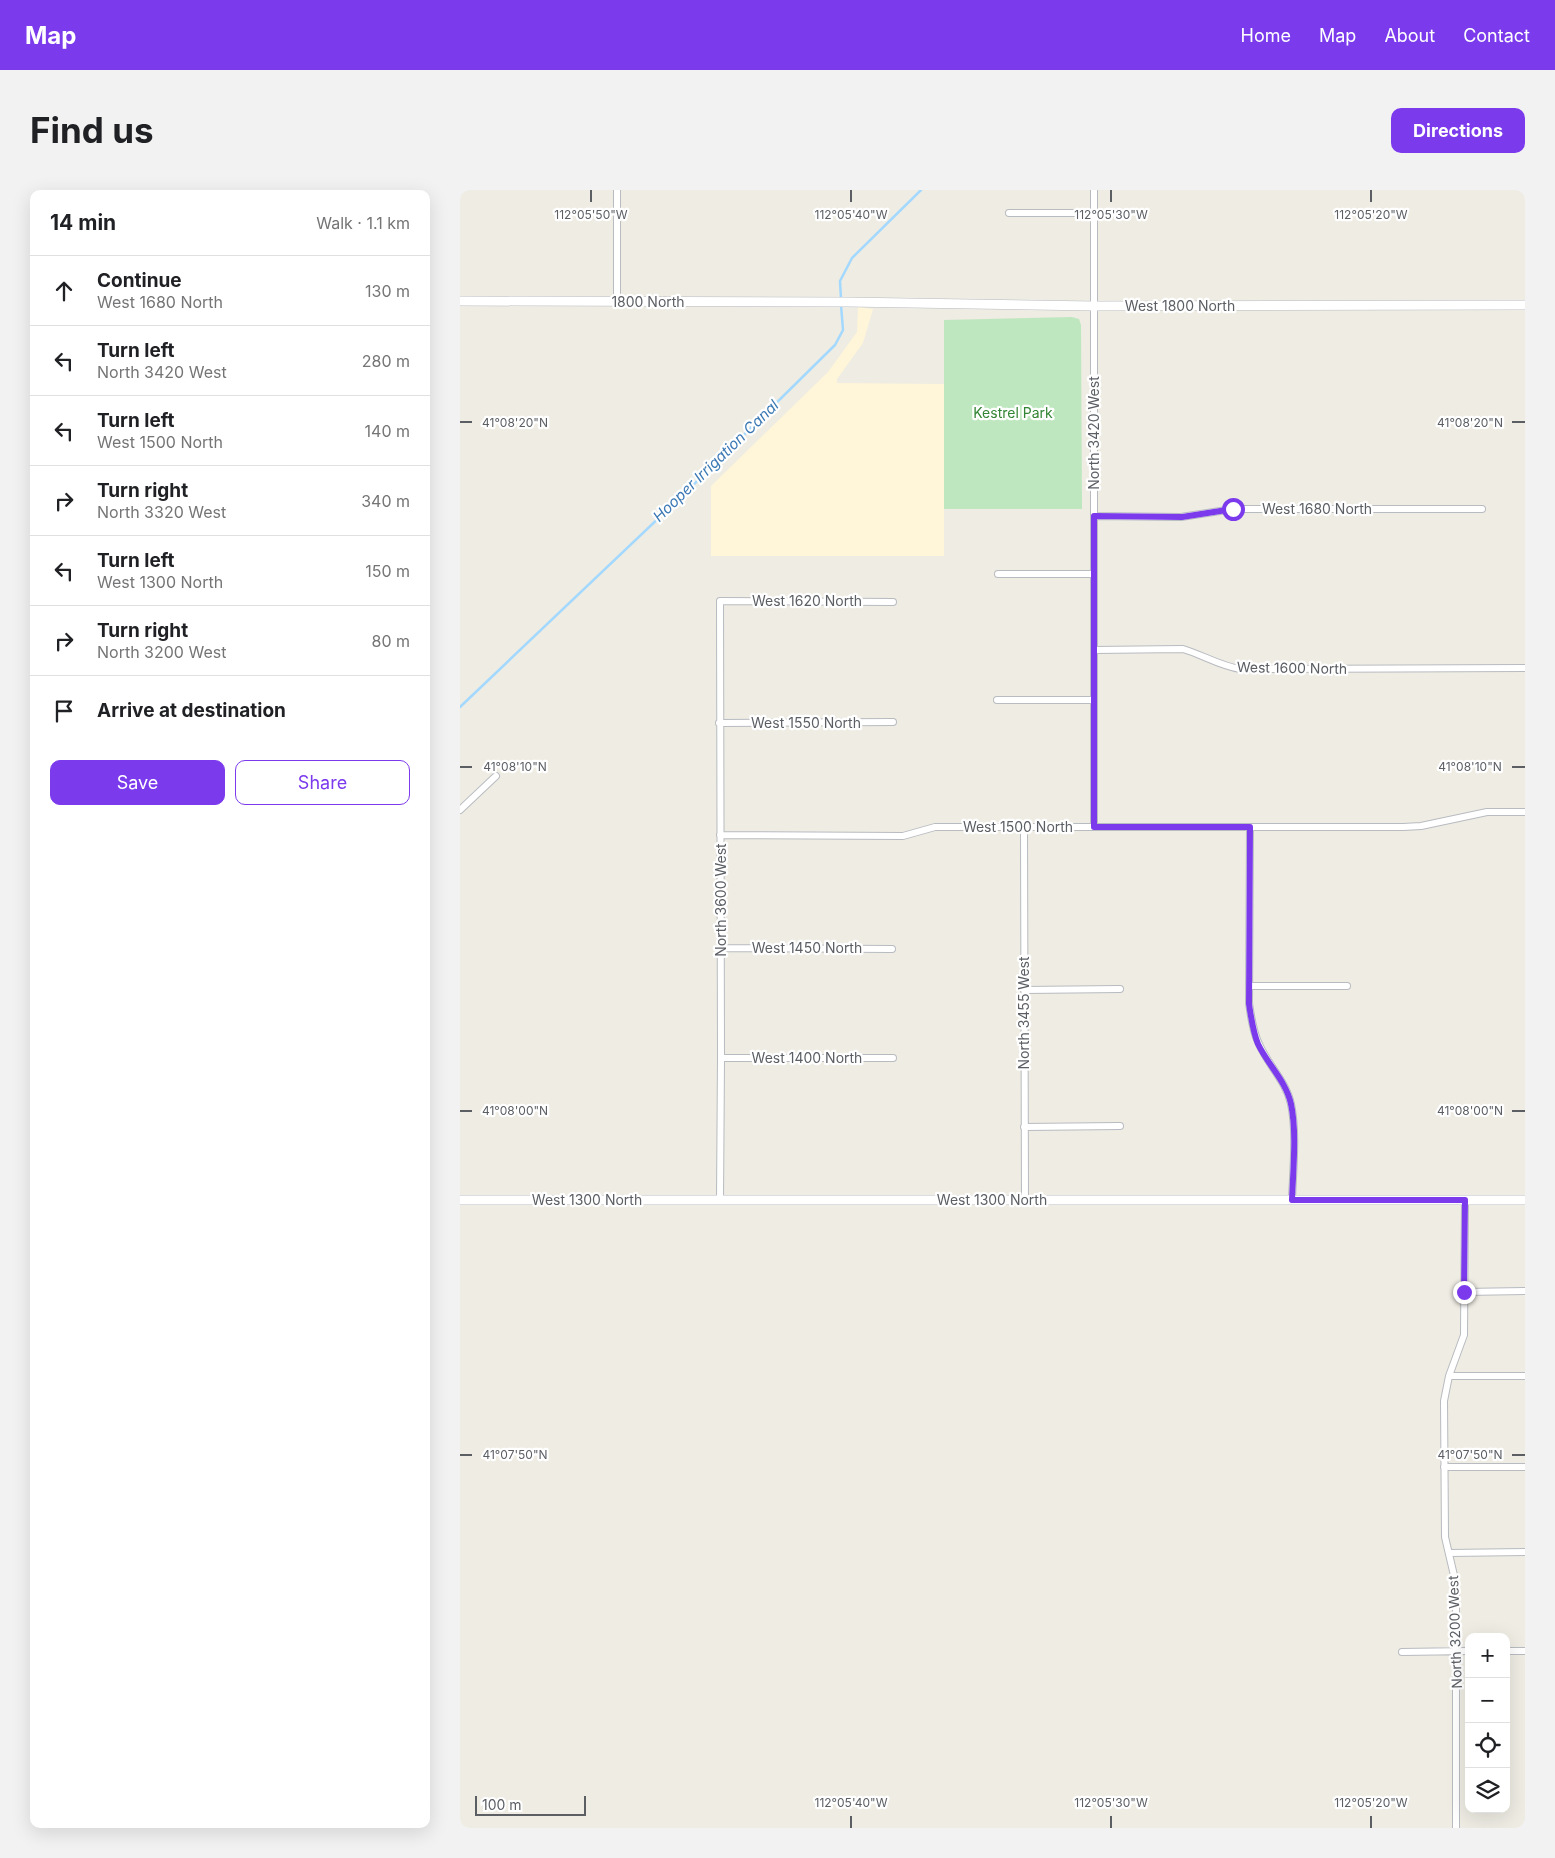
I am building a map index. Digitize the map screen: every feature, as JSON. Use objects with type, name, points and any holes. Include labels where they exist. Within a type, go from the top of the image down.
[{"type":"street","points":[[616,190],[617,302]]},
{"type":"street","name":"North 3420 West","points":[[1094,190],[1094,827]]},
{"type":"street","points":[[1009,213],[1094,213]]},
{"type":"street","name":"1800 North","points":[[460,301],[836,302]]},
{"type":"street","name":"West 1800 North","points":[[836,302],[1094,306],[1525,305]]},
{"type":"street","name":"West 1680 North","points":[[1094,516],[1182,517],[1233,509],[1482,509]]},
{"type":"street","points":[[998,574],[1094,574]]},
{"type":"street","name":"West 1620 North","points":[[720,601],[893,602]]},
{"type":"street","name":"North 3600 West","points":[[720,601],[720,1200]]},
{"type":"street","name":"West 1600 North","points":[[1094,650],[1182,649],[1197,653],[1226,667],[1240,669],[1525,668]]},
{"type":"street","points":[[997,700],[1094,700]]},
{"type":"street","name":"West 1550 North","points":[[719,723],[893,722]]},
{"type":"street","points":[[460,810],[496,776]]},
{"type":"street","name":"West 1500 North","points":[[720,836],[903,836],[936,826],[1403,827],[1430,824],[1487,812],[1525,812]]},
{"type":"street","name":"North 3455 West","points":[[1024,827],[1024,1200]]},
{"type":"street","points":[[1250,827],[1249,986],[1252,1022],[1258,1043],[1284,1086],[1291,1104],[1293,1123],[1292,1200]]},
{"type":"street","name":"West 1450 North","points":[[721,948],[892,949]]},
{"type":"street","points":[[1249,986],[1347,986]]},
{"type":"street","points":[[1024,990],[1120,990]]},
{"type":"street","name":"West 1400 North","points":[[721,1058],[893,1058]]},
{"type":"street","points":[[1024,1127],[1120,1126]]},
{"type":"street","name":"West 1300 North","points":[[460,1200],[1525,1200]]},
{"type":"street","name":"North 3200 West","points":[[1456,1828],[1456,1584],[1445,1537],[1444,1401],[1449,1376],[1464,1336],[1465,1200]]},
{"type":"street","points":[[1464,1292],[1525,1291]]},
{"type":"street","points":[[1449,1376],[1525,1376]]},
{"type":"street","points":[[1444,1467],[1525,1467]]},
{"type":"street","points":[[1449,1553],[1525,1552]]},
{"type":"street","points":[[1402,1652],[1465,1651]]},
{"type":"street","points":[[1510,1651],[1525,1651]]},
{"type":"shaded area","points":[[858,307],[873,309],[863,343],[837,379],[837,383],[944,384],[944,556],[711,556],[711,486],[828,372],[857,332]]},
{"type":"green space","name":"Kestrel Park","points":[[1072,317],[1079,319],[1081,325],[1082,509],[944,509],[944,320]]},
{"type":"waterway","name":"Hooper Irrigation Canal","points":[[841,299],[840,281],[852,258],[921,190]]},
{"type":"waterway","name":"Hooper Irrigation Canal","points":[[460,707],[685,493],[835,345],[843,330],[841,305]]},
{"type":"route","points":[[1233,509],[1182,517],[1094,516],[1094,827],[1250,827],[1249,1004],[1258,1043],[1266,1058],[1277,1072],[1291,1104],[1293,1123],[1292,1200],[1465,1200],[1464,1292]]}]
